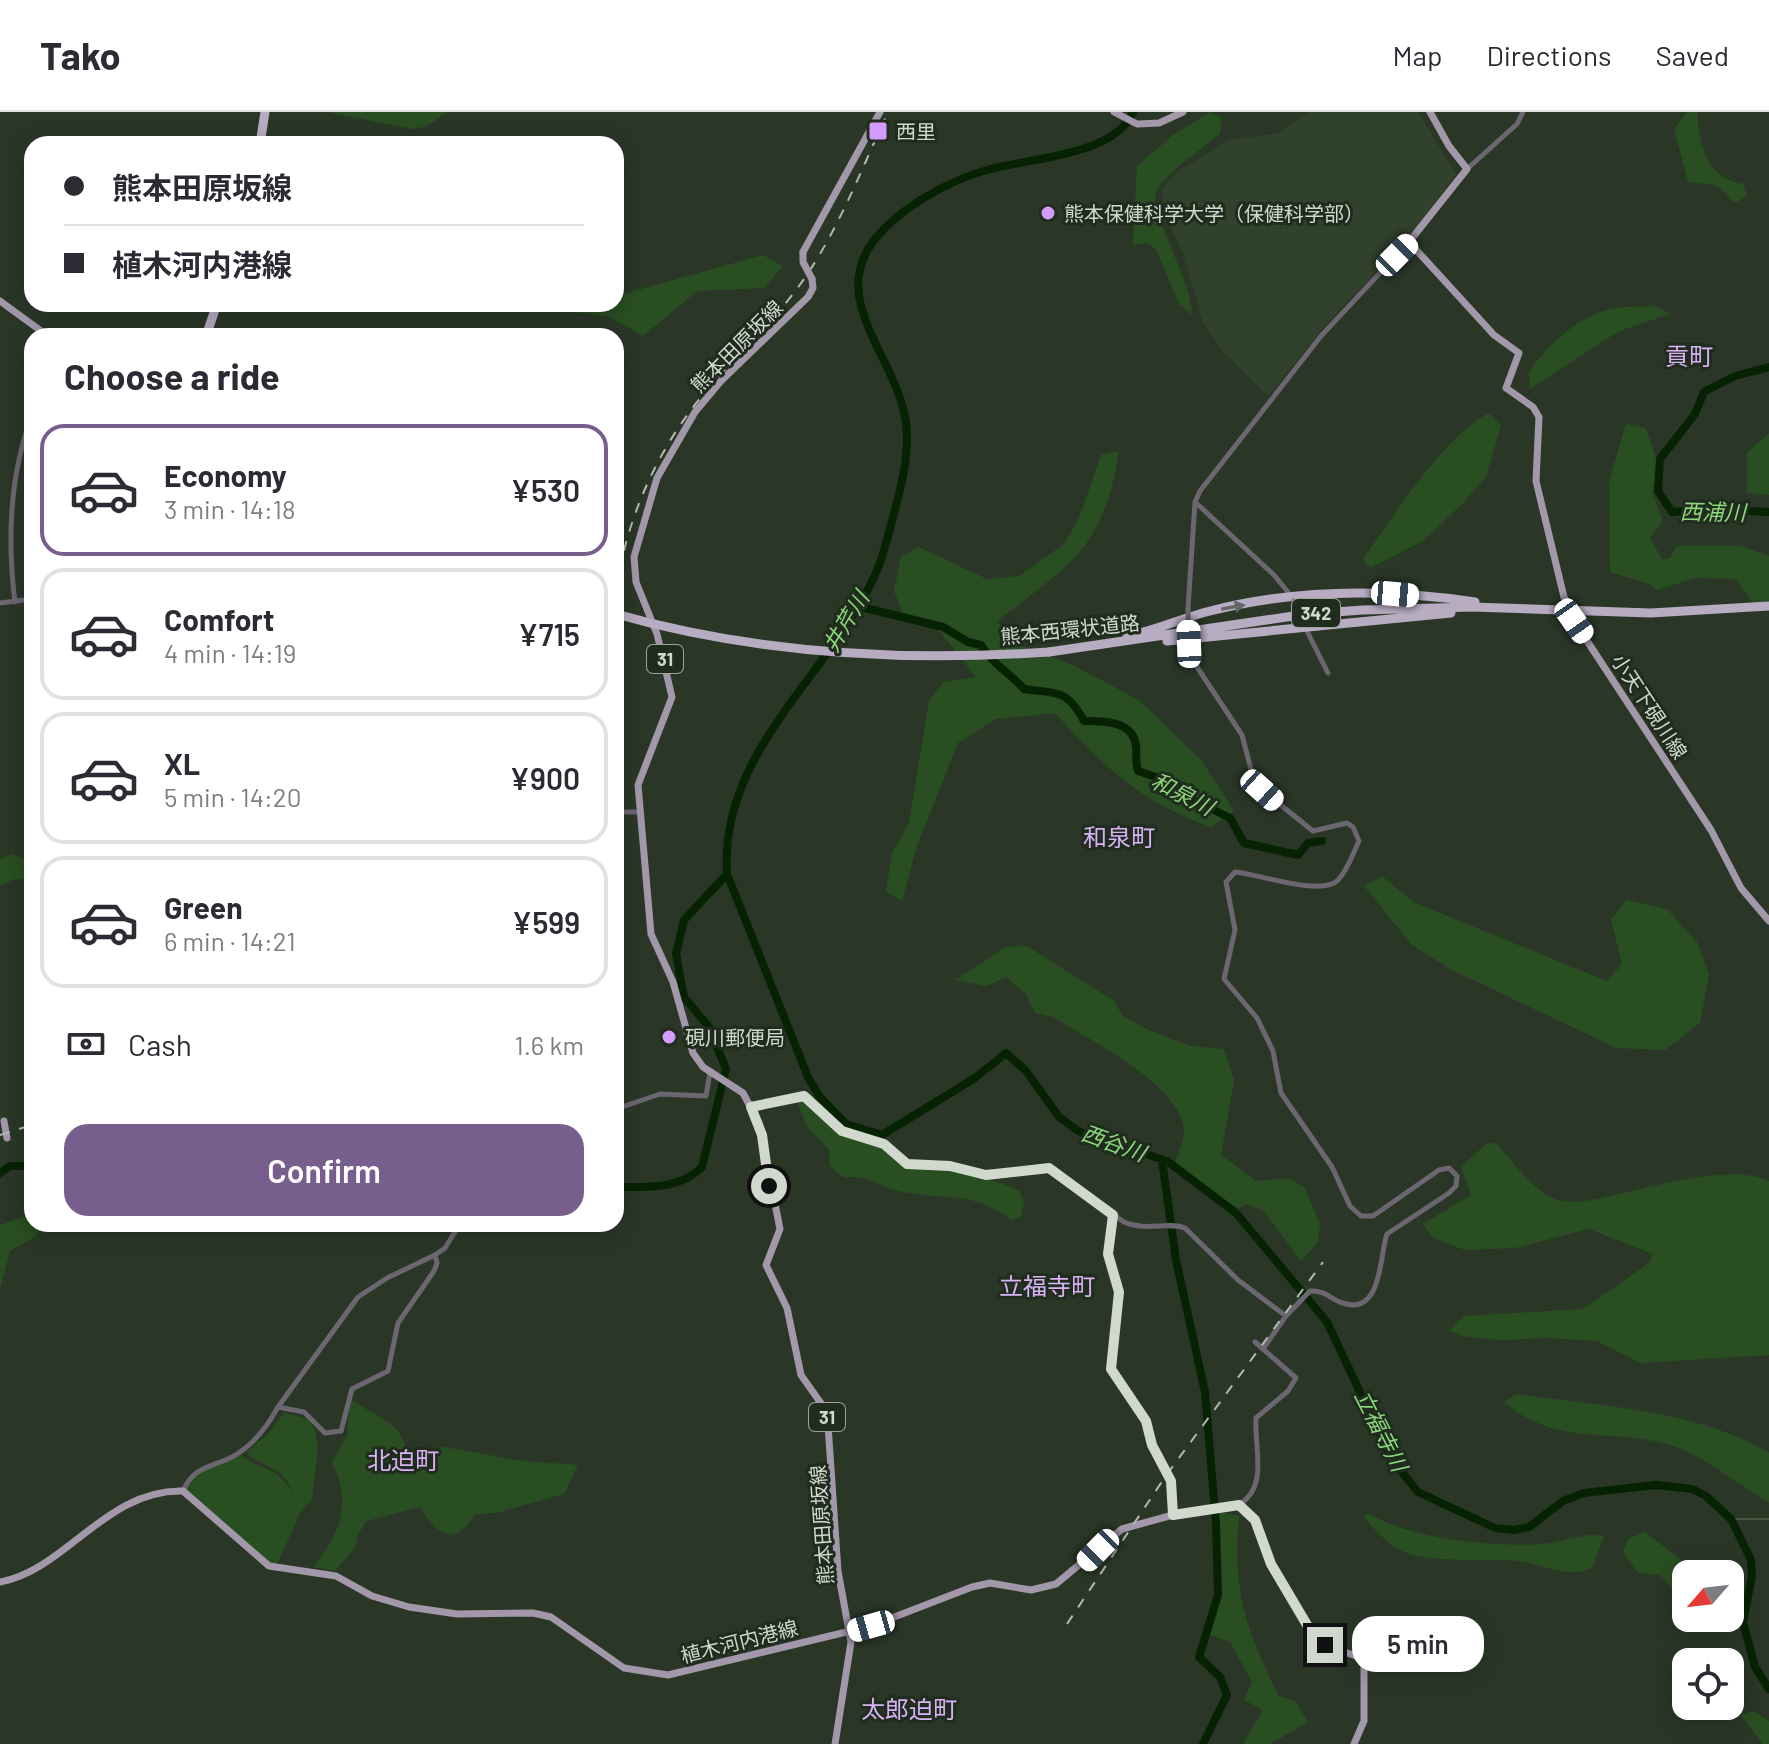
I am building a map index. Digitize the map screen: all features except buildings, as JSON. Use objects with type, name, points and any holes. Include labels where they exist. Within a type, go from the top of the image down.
[{"type":"highway","points":[[261,136],[265,112]]},
{"type":"highway","points":[[1049,652],[1133,635],[1209,611],[1293,599],[1395,594],[1506,608]]},
{"type":"highway","name":"熊本西環状道路","points":[[624,616],[688,631],[802,650],[954,657],[1049,652],[1307,614],[1421,607],[1651,613],[1768,606]]},
{"type":"highway","points":[[1128,642],[1201,639],[1447,613],[1528,609]]},
{"type":"main road","name":"熊本田原坂線","points":[[835,1744],[840,1698],[851,1650],[838,1571],[825,1409],[801,1375],[787,1308],[766,1265],[780,1229],[765,1166],[762,1135],[743,1093],[710,1072],[693,1053],[673,982],[651,934],[638,785],[672,697],[657,634],[635,573],[635,550],[666,459],[695,412],[721,381],[808,297],[813,288],[812,279],[803,262],[803,252],[880,112]]},
{"type":"main road","points":[[1115,113],[1135,123],[1159,123],[1183,112]]},
{"type":"main road","points":[[1409,242],[1467,169],[1449,146],[1430,112]]},
{"type":"main road","name":"小天下硯川線","points":[[1409,242],[1494,335],[1519,353],[1506,388],[1533,407],[1539,417],[1536,481],[1564,597],[1574,621],[1711,830],[1741,888],[1769,921]]},
{"type":"main road","points":[[0,301],[37,328]]},
{"type":"main road","points":[[4,1121],[7,1138]]},
{"type":"main road","points":[[0,1582],[34,1572],[93,1525],[119,1509],[153,1494],[183,1491]]},
{"type":"main road","name":"植木河内港線","points":[[183,1491],[269,1566],[336,1576],[372,1596],[409,1607],[457,1614],[533,1613],[551,1617],[624,1668],[680,1674],[849,1633],[972,1587],[990,1583],[1031,1590],[1056,1584],[1122,1529],[1173,1515],[1239,1505]]},
{"type":"main road","points":[[1239,1505],[1255,1520],[1271,1564],[1313,1635],[1327,1646],[1359,1657],[1364,1666],[1364,1721],[1354,1744]]},
{"type":"street","points":[[1467,169],[1517,124],[1523,112]]},
{"type":"street","points":[[1263,1349],[1286,1316],[1310,1291],[1326,1293],[1345,1304],[1360,1302],[1382,1276],[1383,1244],[1387,1234],[1449,1193],[1456,1186],[1457,1176],[1449,1168],[1439,1170],[1373,1216],[1361,1216],[1350,1206],[1332,1167],[1281,1093],[1267,1037],[1257,1018],[1224,979],[1235,930],[1226,882],[1235,872],[1267,876],[1307,888],[1326,886],[1339,879],[1359,841],[1353,827],[1347,823],[1318,831],[1306,828],[1262,790],[1253,777],[1242,735],[1191,658],[1188,609],[1195,502],[1205,484],[1321,336],[1409,242]]},
{"type":"street","points":[[15,602],[13,487],[24,438]]},
{"type":"street","points":[[1195,502],[1274,575],[1293,599],[1328,673]]},
{"type":"street","points":[[0,603],[24,600]]},
{"type":"street","points":[[624,812],[639,812]]},
{"type":"street","points":[[624,1106],[660,1094],[706,1096],[710,1072]]},
{"type":"street","points":[[751,1107],[804,1096],[842,1131],[884,1144],[907,1164],[950,1166],[986,1175],[1049,1168],[1113,1215],[1137,1228],[1176,1225],[1185,1228],[1262,1301],[1286,1316]]},
{"type":"street","points":[[1113,1215],[1108,1254],[1119,1292],[1111,1369],[1146,1421],[1152,1445],[1171,1481],[1173,1515]]},
{"type":"street","points":[[183,1491],[196,1470],[231,1458],[270,1423],[278,1407],[358,1297],[387,1278],[414,1268],[435,1255],[445,1248],[455,1232]]},
{"type":"street","points":[[278,1407],[304,1412],[325,1433],[341,1431],[352,1389],[388,1371],[398,1323],[434,1271],[435,1255]]},
{"type":"street","points":[[1239,1505],[1253,1494],[1259,1478],[1256,1418],[1288,1391],[1296,1378],[1255,1342]]},
{"type":"shaded area","points":[[1308,112],[1418,112],[1456,174],[1414,233],[1327,323],[1268,396],[1222,351],[1202,320],[1184,255],[1167,220],[1161,190],[1177,172],[1229,140],[1277,133]]},
{"type":"green space","points":[[327,112],[448,112],[425,127],[412,129]]},
{"type":"green space","points":[[1210,112],[1222,118],[1220,134],[1175,170],[1156,192],[1159,215],[1185,284],[1192,315],[1179,304],[1156,249],[1147,243],[1133,245],[1137,166],[1173,135]]},
{"type":"green space","points":[[1687,112],[1697,112],[1703,147],[1713,167],[1730,181],[1743,184],[1747,196],[1735,203],[1716,185],[1688,182],[1674,129]]},
{"type":"green space","points":[[763,255],[783,266],[764,288],[697,291],[643,336],[610,317],[575,312],[624,312],[624,294]]},
{"type":"green space","points":[[1655,306],[1670,314],[1619,331],[1530,389],[1529,372],[1544,352],[1572,327],[1606,310]]},
{"type":"green space","points":[[1489,413],[1501,425],[1486,477],[1423,541],[1370,568],[1363,559],[1420,479],[1455,440]]},
{"type":"green space","points":[[1626,424],[1646,428],[1658,465],[1652,492],[1663,521],[1650,538],[1662,559],[1669,559],[1677,546],[1740,546],[1769,556],[1769,601],[1753,603],[1736,579],[1695,578],[1657,590],[1649,584],[1610,572],[1609,481]]},
{"type":"green space","points":[[1769,433],[1769,495],[1747,493],[1747,453]]},
{"type":"green space","points":[[1119,451],[1104,511],[1093,533],[1064,568],[997,621],[1015,643],[1075,666],[1140,701],[1202,761],[1234,811],[1211,827],[1165,807],[1107,766],[1055,713],[996,719],[958,743],[917,846],[902,901],[886,892],[892,853],[909,823],[929,701],[943,682],[976,677],[932,622],[903,614],[894,591],[901,557],[919,547],[987,579],[1019,576],[1064,544],[1079,518],[1101,455]]},
{"type":"green space","points":[[11,854],[24,859],[24,880],[14,879],[0,886],[0,860]]},
{"type":"green space","points":[[1382,876],[1413,902],[1607,981],[1622,964],[1611,919],[1627,900],[1667,909],[1697,942],[1709,974],[1700,1023],[1665,1050],[1616,1048],[1448,968],[1411,944],[1364,886]]},
{"type":"green space","points":[[1027,946],[1114,1001],[1123,1016],[1147,1029],[1190,1046],[1224,1049],[1234,1080],[1221,1155],[1256,1181],[1288,1178],[1304,1187],[1320,1224],[1318,1242],[1301,1261],[1264,1211],[1247,1204],[1233,1211],[1175,1162],[1184,1136],[1180,1115],[1152,1081],[1053,1017],[1035,1013],[1026,994],[1006,977],[987,986],[955,980],[1006,947]]},
{"type":"green space","points":[[803,1096],[828,1124],[875,1142],[901,1160],[946,1164],[1019,1190],[1024,1202],[1021,1217],[1012,1220],[997,1210],[970,1200],[914,1194],[865,1179],[844,1178],[830,1166],[829,1150],[806,1125],[795,1097]]},
{"type":"green space","points":[[1495,1142],[1540,1191],[1558,1200],[1589,1200],[1716,1175],[1753,1176],[1769,1181],[1769,1355],[1640,1363],[1597,1341],[1545,1338],[1503,1340],[1465,1337],[1449,1330],[1464,1316],[1583,1309],[1649,1263],[1653,1254],[1589,1229],[1515,1248],[1465,1250],[1433,1238],[1423,1224],[1471,1195],[1461,1167],[1486,1144]]},
{"type":"green space","points":[[24,1217],[24,1232],[38,1232],[35,1237],[10,1251],[0,1289],[0,1225]]},
{"type":"green space","points":[[1516,1394],[1679,1418],[1741,1438],[1769,1453],[1769,1503],[1709,1464],[1673,1446],[1545,1426],[1504,1402]]},
{"type":"green space","points":[[349,1398],[394,1427],[411,1456],[424,1463],[434,1465],[439,1446],[522,1461],[578,1465],[564,1494],[496,1513],[475,1514],[467,1525],[453,1534],[439,1530],[420,1507],[367,1521],[358,1534],[356,1546],[335,1571],[313,1567],[331,1542],[340,1517],[341,1491],[332,1462],[347,1436]]},
{"type":"green space","points":[[284,1413],[308,1419],[315,1430],[318,1447],[312,1500],[300,1513],[277,1565],[257,1559],[183,1491],[200,1472],[241,1455],[280,1477],[293,1494],[279,1472],[246,1452],[267,1435]]},
{"type":"green space","points":[[1218,1512],[1239,1516],[1240,1588],[1258,1651],[1279,1696],[1295,1701],[1308,1722],[1270,1744],[1243,1744],[1263,1710],[1244,1700],[1252,1682],[1230,1642],[1210,1635],[1220,1591]]},
{"type":"green space","points":[[1370,1514],[1408,1530],[1478,1543],[1544,1544],[1582,1536],[1604,1536],[1592,1568],[1574,1572],[1518,1561],[1412,1555],[1395,1547],[1380,1534],[1363,1515]]},
{"type":"green space","points":[[1645,1532],[1681,1560],[1672,1560],[1672,1588],[1660,1575],[1638,1573],[1623,1553],[1628,1539]]},
{"type":"green space","points":[[1754,1711],[1769,1721],[1769,1744],[1763,1744],[1744,1719],[1744,1714]]},
{"type":"waterway","name":"井芹川","points":[[624,1187],[673,1183],[702,1167],[726,1069],[709,1027],[684,997],[676,954],[684,920],[727,874],[729,831],[740,791],[758,753],[780,718],[854,614],[877,571],[898,498],[907,440],[904,412],[861,304],[858,282],[863,261],[886,227],[941,188],[987,170],[1090,147],[1123,127],[1133,112]]},
{"type":"waterway","name":"西浦川","points":[[1769,367],[1735,376],[1704,392],[1695,414],[1660,459],[1658,491],[1672,512],[1712,509],[1769,512]]},
{"type":"waterway","name":"和泉川","points":[[857,606],[943,627],[968,642],[981,645],[990,658],[1024,689],[1067,698],[1084,721],[1108,722],[1123,727],[1134,737],[1138,771],[1170,782],[1193,800],[1230,818],[1244,843],[1298,855],[1308,843],[1322,841]]},
{"type":"waterway","name":"立福寺川","points":[[727,874],[808,1077],[819,1096],[846,1124],[882,1135],[975,1078],[1006,1053],[1026,1071],[1059,1117],[1078,1131],[1167,1161],[1236,1213],[1327,1322],[1392,1460],[1418,1492],[1495,1528],[1514,1530],[1529,1527],[1563,1501],[1584,1493],[1656,1485],[1692,1489],[1706,1496],[1731,1519],[1751,1560],[1752,1576],[1743,1622],[1755,1667],[1769,1689]]},
{"type":"waterway","name":"西谷川","points":[[1162,1160],[1176,1260],[1205,1392],[1216,1523],[1218,1595],[1199,1657],[1220,1677],[1227,1695],[1203,1744]]},
{"type":"waterway","name":"井芹川","points":[[0,1173],[10,1166],[24,1166]]},
{"type":"waterway","points":[[1731,1519],[1769,1519]]},
{"type":"railway","points":[[624,552],[636,512],[657,463],[702,396],[776,315],[813,266],[848,201],[888,112]]},
{"type":"railway","points":[[0,1135],[24,1128]]},
{"type":"railway","points":[[1067,1624],[1165,1477],[1323,1262]]},
{"type":"place","name":"西里","points":[[878,131]]},
{"type":"place","name":"熊本保健科学大学（保健科学部）","points":[[1048,213]]},
{"type":"place","name":"硯川郵便局","points":[[669,1037]]},
{"type":"district","name":"貢町","points":[[1689,355]]},
{"type":"district","name":"和泉町","points":[[1119,836]]},
{"type":"district","name":"立福寺町","points":[[1047,1285]]},
{"type":"district","name":"北迫町","points":[[403,1459]]},
{"type":"district","name":"太郎迫町","points":[[909,1708]]},
{"type":"route","points":[[769,1186],[762,1135],[751,1107],[800,1095],[811,1100],[842,1131],[862,1140],[884,1144],[907,1164],[950,1166],[986,1175],[1049,1168],[1113,1215],[1108,1254],[1119,1292],[1111,1369],[1146,1421],[1152,1445],[1171,1481],[1173,1515],[1239,1505],[1251,1513],[1271,1564],[1313,1635],[1325,1645]]}]
